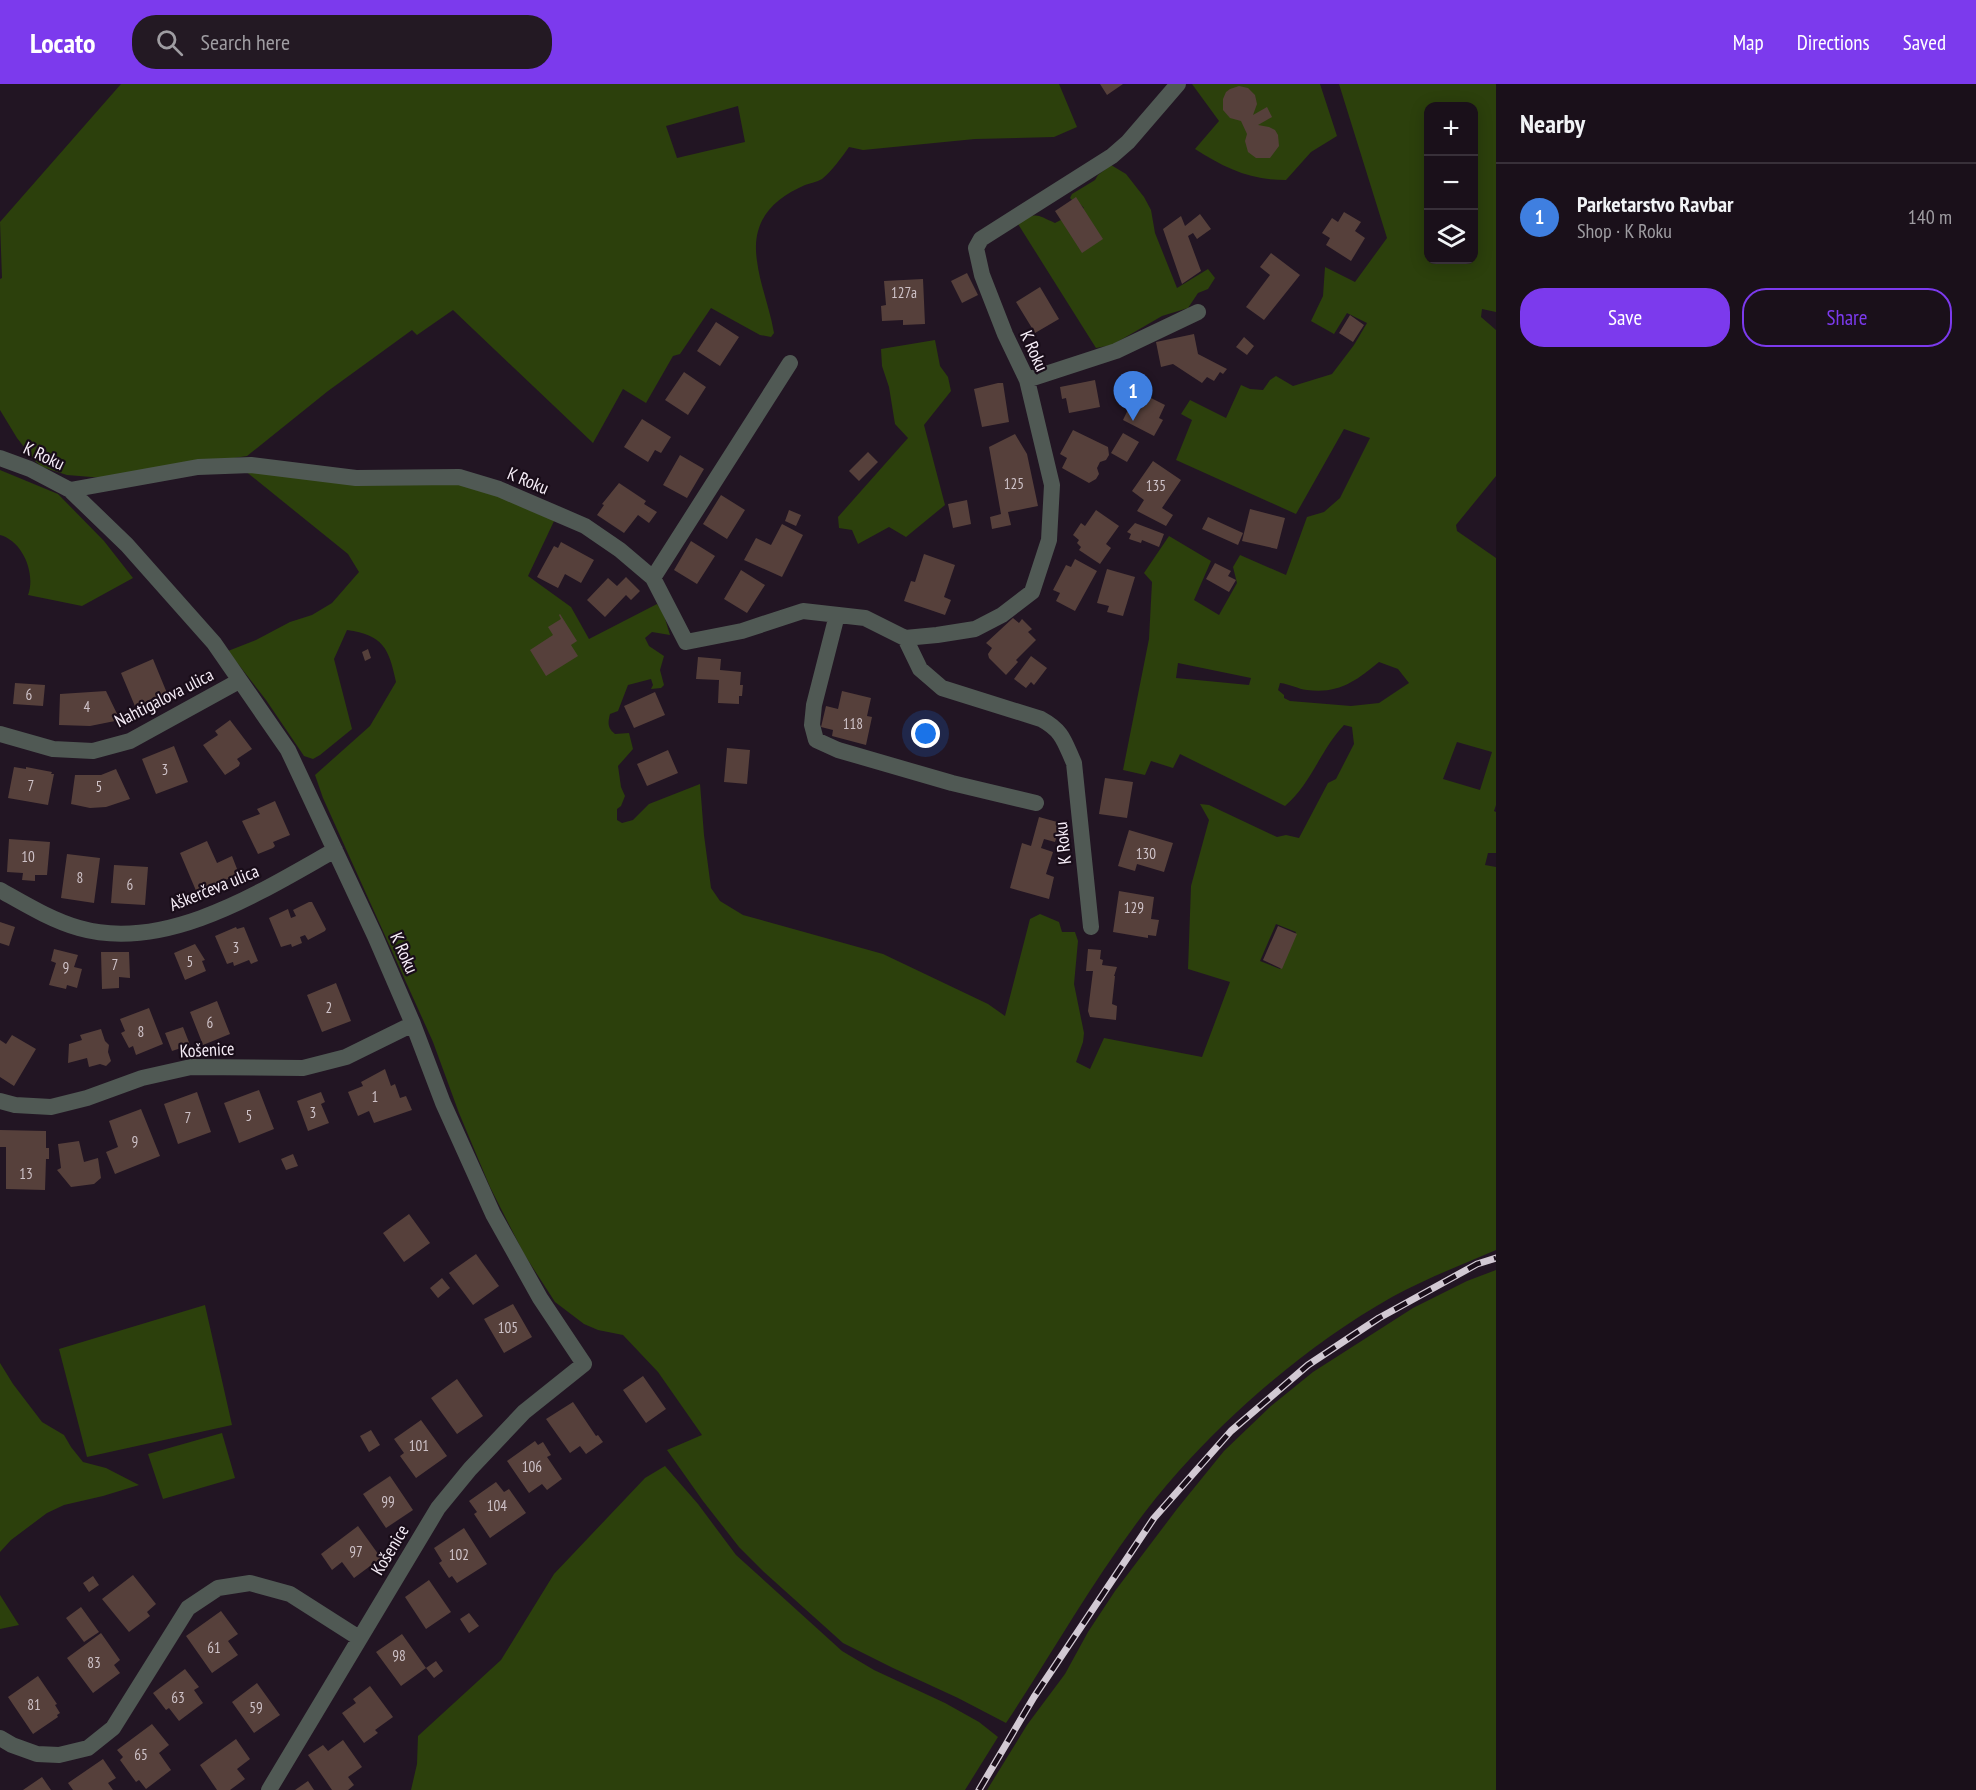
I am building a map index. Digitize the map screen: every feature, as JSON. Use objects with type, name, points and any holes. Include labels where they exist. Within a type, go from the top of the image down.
[{"type":"street","name":"K Roku","points":[[70,490],[198,467],[240,465],[277,467],[356,478],[459,477],[499,489],[585,526],[620,550],[653,578],[686,642],[742,631],[803,611],[865,618],[905,638],[975,629],[1002,615],[1032,592],[1049,540],[1052,485],[1027,380],[1005,334],[982,275],[976,248],[981,240],[1112,156],[1128,142],[1178,84]]},
{"type":"street","points":[[1027,380],[1116,351],[1198,312]]},
{"type":"street","points":[[653,578],[790,363]]},
{"type":"street","name":"K Roku","points":[[0,458],[30,469],[70,490],[127,544],[206,634],[288,750],[413,1024],[443,1103],[493,1214],[540,1299],[585,1364]]},
{"type":"street","points":[[837,615],[814,705],[812,725],[816,740],[838,750],[952,783],[1036,803]]},
{"type":"street","name":"K Roku","points":[[905,638],[920,669],[942,688],[1041,719],[1055,727],[1063,739],[1074,763],[1091,927]]},
{"type":"street","name":"Nahtigalova ulica","points":[[0,734],[53,749],[93,751],[130,741],[238,681]]},
{"type":"street","name":"Aškerčeva ulica","points":[[0,891],[51,917],[80,928],[118,933],[164,930],[240,902],[335,850]]},
{"type":"street","name":"Košenice","points":[[0,1101],[15,1105],[51,1107],[87,1098],[142,1078],[191,1066],[303,1068],[346,1057],[413,1024]]},
{"type":"street","name":"Košenice","points":[[269,1790],[438,1508],[470,1469],[524,1412],[585,1364]]},
{"type":"street","points":[[0,1738],[37,1754],[58,1755],[88,1748],[112,1728],[188,1608],[218,1588],[250,1583],[290,1594],[359,1638]]},
{"type":"green space","points":[[121,84],[1059,84],[1077,127],[1054,137],[975,139],[863,150],[849,147],[822,179],[793,191],[773,205],[761,224],[757,235],[757,261],[774,333],[771,337],[760,335],[711,308],[680,354],[673,356],[646,403],[623,389],[593,443],[453,310],[417,335],[412,330],[328,391],[247,456],[104,478],[67,475],[42,467],[17,438],[0,410],[0,279],[2,278],[0,222]],"holes":[[[738,106],[745,142],[677,158],[666,126]]]},
{"type":"green space","points":[[1192,84],[1320,84],[1337,136],[1311,152],[1286,180],[1260,178],[1238,172],[1195,149],[1219,121]]},
{"type":"green space","points":[[1339,84],[1496,84],[1496,312],[1482,309],[1481,317],[1496,330],[1496,476],[1456,525],[1457,531],[1496,558],[1496,805],[1494,811],[1496,812],[1496,853],[1488,853],[1485,865],[1496,867],[1496,1250],[1417,1284],[1334,1333],[1278,1376],[1201,1447],[1154,1501],[1109,1562],[1006,1723],[843,1643],[764,1572],[739,1547],[667,1450],[702,1435],[658,1372],[623,1335],[598,1330],[584,1324],[555,1302],[524,1254],[490,1187],[433,1042],[323,798],[315,775],[370,726],[396,682],[387,652],[369,635],[347,630],[334,659],[352,729],[313,759],[304,756],[266,700],[228,651],[256,640],[290,622],[312,615],[332,603],[359,572],[348,554],[244,470],[470,485],[555,519],[528,576],[571,607],[589,639],[657,604],[663,612],[670,635],[652,632],[645,638],[649,646],[664,656],[660,670],[664,685],[661,688],[651,689],[653,685],[651,679],[628,685],[618,711],[610,714],[609,727],[615,734],[629,733],[633,749],[618,766],[621,787],[625,796],[621,806],[617,809],[617,820],[622,823],[633,820],[649,804],[700,784],[711,888],[720,901],[743,915],[883,954],[988,1004],[1005,1016],[1030,919],[1040,914],[1059,922],[1062,932],[1075,932],[1078,941],[1074,984],[1084,1033],[1076,1062],[1090,1069],[1104,1038],[1202,1057],[1230,982],[1188,969],[1191,886],[1209,820],[1200,804],[1209,805],[1277,837],[1286,835],[1299,838],[1328,783],[1336,779],[1354,744],[1352,727],[1344,725],[1336,734],[1302,787],[1285,806],[1180,754],[1173,768],[1151,761],[1145,775],[1123,770],[1149,639],[1152,582],[1144,573],[1169,536],[1211,561],[1194,600],[1219,615],[1237,583],[1233,567],[1240,555],[1286,575],[1307,517],[1324,512],[1340,498],[1370,438],[1344,429],[1296,514],[1176,460],[1192,420],[1181,414],[1190,400],[1226,418],[1241,385],[1250,389],[1263,390],[1276,376],[1293,386],[1332,374],[1367,323],[1347,313],[1334,334],[1311,321],[1323,296],[1325,267],[1355,282],[1387,238]],"holes":[[[1379,662],[1398,669],[1409,683],[1379,703],[1351,706],[1290,701],[1284,698],[1278,690],[1280,683],[1318,691],[1338,688],[1355,680]],[[1178,663],[1251,678],[1249,685],[1176,678]],[[1457,742],[1492,752],[1480,790],[1443,779]],[[1276,924],[1296,932],[1280,969],[1260,961]]]},
{"type":"green space","points":[[1111,165],[1126,174],[1151,210],[1155,233],[1177,288],[1208,269],[1215,278],[1208,289],[1198,293],[1188,308],[1162,316],[1112,345],[1096,348],[1018,224],[1033,216],[1040,216],[1055,223],[1084,208],[1070,198],[1072,194],[1095,180]]},
{"type":"green space","points":[[935,340],[940,366],[948,377],[951,391],[924,425],[945,505],[906,537],[889,527],[858,544],[852,530],[839,528],[838,517],[908,438],[895,424],[889,387],[882,366],[881,349]]},
{"type":"green space","points":[[0,470],[58,494],[104,541],[133,578],[82,606],[28,595],[30,578],[26,559],[15,544],[0,535]]},
{"type":"green space","points":[[1496,1270],[1496,1790],[987,1790],[1027,1725],[1065,1674],[1088,1632],[1115,1591],[1224,1451],[1271,1406],[1313,1372],[1413,1308],[1467,1281]]},
{"type":"green space","points":[[205,1305],[232,1425],[87,1457],[59,1349]]},
{"type":"green space","points":[[0,1363],[42,1422],[64,1435],[83,1462],[106,1468],[139,1485],[64,1505],[47,1513],[11,1540],[0,1552]]},
{"type":"green space","points":[[222,1433],[235,1478],[163,1499],[148,1454]]},
{"type":"green space","points":[[665,1466],[698,1504],[736,1555],[842,1651],[874,1670],[945,1703],[979,1722],[998,1737],[965,1790],[411,1790],[417,1764],[418,1736],[501,1660],[554,1574],[645,1478]]},
{"type":"green space","points":[[0,1595],[19,1625],[0,1629]]},
{"type":"building","points":[[1100,84],[1123,84],[1107,95]]},
{"type":"building","points":[[1239,86],[1248,88],[1255,95],[1257,104],[1253,115],[1267,107],[1272,117],[1258,125],[1275,130],[1278,135],[1279,146],[1270,158],[1256,158],[1248,152],[1245,141],[1247,134],[1241,121],[1230,118],[1223,110],[1223,99],[1226,92]]},
{"type":"building","points":[[1076,197],[1103,239],[1082,253],[1055,211]]},
{"type":"building","points":[[1344,212],[1361,222],[1355,231],[1365,238],[1351,261],[1326,245],[1330,238],[1322,233],[1332,218],[1338,222]]},
{"type":"building","points":[[1200,214],[1211,229],[1197,239],[1193,233],[1188,236],[1201,271],[1182,284],[1163,229],[1181,216],[1185,226]]},
{"type":"building","points":[[1271,253],[1300,275],[1264,320],[1246,307],[1270,275],[1260,267]]},
{"type":"building","points":[[967,273],[978,295],[962,303],[951,281]]},
{"type":"building","points":[[923,279],[925,324],[903,325],[903,320],[882,321],[881,306],[886,305],[884,281]]},
{"type":"building","points":[[1040,287],[1059,319],[1035,333],[1016,302]]},
{"type":"building","points":[[1350,315],[1364,325],[1353,342],[1339,333]]},
{"type":"building","points":[[716,322],[739,337],[720,366],[697,351]]},
{"type":"building","points":[[1194,334],[1198,354],[1227,369],[1223,374],[1220,372],[1214,381],[1207,377],[1202,383],[1173,364],[1161,367],[1156,342]]},
{"type":"building","points":[[1244,337],[1254,346],[1247,355],[1236,347]]},
{"type":"building","points":[[684,372],[706,387],[688,415],[665,400]]},
{"type":"building","points":[[1095,380],[1100,407],[1069,413],[1066,398],[1062,399],[1060,387]]},
{"type":"building","points":[[1003,383],[1009,422],[982,427],[974,389]]},
{"type":"building","points":[[1137,391],[1165,405],[1159,418],[1163,420],[1154,436],[1123,420]]},
{"type":"building","points":[[642,419],[671,437],[661,453],[655,450],[648,462],[624,447]]},
{"type":"building","points":[[1073,430],[1108,447],[1109,455],[1106,460],[1100,462],[1097,468],[1099,474],[1089,483],[1062,468],[1067,458],[1060,454]]},
{"type":"building","points":[[1123,433],[1139,442],[1127,462],[1111,453]]},
{"type":"building","points":[[1015,434],[1027,454],[1038,506],[1008,512],[1011,525],[992,529],[990,517],[1001,514],[989,447]]},
{"type":"building","points":[[868,452],[878,462],[859,481],[849,471]]},
{"type":"building","points":[[680,455],[704,469],[687,498],[663,485]]},
{"type":"building","points":[[1153,461],[1181,480],[1162,508],[1173,515],[1166,526],[1137,511],[1144,500],[1132,491]]},
{"type":"building","points":[[619,483],[646,501],[644,504],[657,512],[649,523],[638,515],[624,533],[597,515],[604,505],[602,504]]},
{"type":"building","points":[[721,495],[745,510],[727,539],[703,524]]},
{"type":"building","points":[[967,500],[971,524],[953,528],[948,504]]},
{"type":"building","points":[[1250,509],[1285,518],[1277,549],[1242,541]]},
{"type":"building","points":[[789,510],[801,515],[796,526],[785,521]]},
{"type":"building","points":[[1096,510],[1119,526],[1106,544],[1111,548],[1100,564],[1079,550],[1081,547],[1077,543],[1079,540],[1073,535],[1081,523],[1085,526]]},
{"type":"building","points":[[1208,517],[1243,533],[1238,545],[1202,529]]},
{"type":"building","points":[[1135,523],[1164,534],[1159,547],[1142,540],[1141,543],[1129,539],[1131,534],[1127,532]]},
{"type":"building","points":[[782,524],[803,535],[782,577],[744,560],[756,538],[771,545]]},
{"type":"building","points":[[691,541],[715,556],[697,584],[674,570]]},
{"type":"building","points":[[561,542],[594,560],[581,583],[565,574],[558,588],[537,577],[554,546],[558,548]]},
{"type":"building","points":[[924,554],[955,565],[944,597],[951,600],[945,615],[904,601],[911,581],[915,582]]},
{"type":"building","points":[[1075,559],[1097,571],[1075,611],[1056,601],[1060,593],[1053,590],[1066,565],[1071,567]]},
{"type":"building","points":[[1215,563],[1231,571],[1228,576],[1236,580],[1229,592],[1206,579]]},
{"type":"building","points":[[1107,569],[1135,577],[1123,616],[1107,612],[1109,606],[1097,603]]},
{"type":"building","points":[[741,570],[765,585],[747,613],[724,599]]},
{"type":"building","points":[[626,577],[640,591],[631,600],[626,595],[605,617],[587,600],[608,578],[617,586]]},
{"type":"building","points":[[560,614],[577,641],[571,645],[578,656],[546,676],[530,650],[553,635],[548,627],[561,619]]},
{"type":"building","points":[[1013,618],[1019,623],[1022,619],[1032,629],[1028,632],[1036,640],[1016,660],[1018,662],[1006,675],[989,658],[988,654],[992,648],[986,643]]},
{"type":"building","points":[[368,649],[371,658],[365,661],[362,652]]},
{"type":"building","points":[[1031,656],[1047,668],[1034,685],[1031,682],[1026,688],[1014,679]]},
{"type":"building","points":[[698,657],[721,659],[720,670],[741,672],[740,685],[743,685],[739,704],[718,703],[719,680],[696,679]]},
{"type":"building","points":[[153,659],[169,698],[137,711],[121,673]]},
{"type":"building","points":[[15,683],[45,685],[43,706],[13,704]]},
{"type":"building","points":[[106,691],[120,720],[90,726],[59,725],[60,694]]},
{"type":"building","points":[[842,691],[871,698],[867,716],[872,717],[866,745],[832,736],[833,730],[821,727],[826,706],[838,709]]},
{"type":"building","points":[[655,692],[665,715],[634,728],[624,706]]},
{"type":"building","points":[[230,720],[252,749],[237,759],[239,766],[225,775],[203,745],[218,735],[215,731]]},
{"type":"building","points":[[174,746],[188,782],[156,794],[142,759]]},
{"type":"building","points":[[727,748],[750,750],[747,784],[724,782]]},
{"type":"building","points":[[668,750],[678,773],[647,786],[637,764]]},
{"type":"building","points":[[14,767],[26,769],[26,767],[54,774],[48,805],[8,798]]},
{"type":"building","points":[[116,769],[130,799],[106,807],[90,808],[71,804],[75,775],[101,775]]},
{"type":"building","points":[[1105,778],[1133,782],[1127,818],[1099,814]]},
{"type":"building","points":[[275,801],[290,835],[273,842],[275,846],[273,848],[258,854],[242,821],[260,814],[257,809]]},
{"type":"building","points":[[1039,817],[1061,823],[1055,842],[1044,839],[1041,848],[1053,852],[1046,874],[1054,877],[1049,899],[1010,888],[1022,843],[1031,846]]},
{"type":"building","points":[[1129,830],[1173,843],[1164,872],[1137,864],[1135,871],[1118,866]]},
{"type":"building","points":[[9,839],[50,842],[47,875],[35,875],[35,881],[22,880],[23,873],[7,872]]},
{"type":"building","points":[[207,841],[217,863],[232,856],[239,874],[197,893],[180,853]]},
{"type":"building","points":[[67,854],[100,858],[94,903],[61,898]]},
{"type":"building","points":[[114,865],[148,867],[145,905],[111,903]]},
{"type":"building","points":[[1119,891],[1154,897],[1151,919],[1159,920],[1156,936],[1148,935],[1148,938],[1113,932]]},
{"type":"building","points":[[312,902],[325,931],[308,940],[305,935],[300,937],[302,943],[292,947],[291,944],[281,947],[269,918],[288,909],[291,918],[296,916],[293,910]]},
{"type":"building","points":[[0,922],[15,927],[9,946],[0,943]]},
{"type":"building","points":[[1278,926],[1297,934],[1282,969],[1263,960]]},
{"type":"building","points":[[236,927],[237,929],[244,927],[258,961],[251,964],[249,960],[234,966],[233,962],[227,964],[215,936]]},
{"type":"building","points":[[195,944],[205,960],[202,961],[206,971],[185,980],[174,953]]},
{"type":"building","points":[[54,949],[78,955],[74,967],[82,969],[77,988],[67,985],[66,989],[49,985],[56,963],[51,961]]},
{"type":"building","points":[[1088,949],[1101,950],[1102,965],[1117,967],[1112,1004],[1117,1006],[1116,1020],[1090,1017],[1088,1011],[1093,971],[1086,971]]},
{"type":"building","points":[[101,952],[129,952],[130,978],[119,977],[119,988],[102,989]]},
{"type":"building","points":[[336,983],[351,1021],[322,1032],[307,995]]},
{"type":"building","points":[[217,1001],[230,1034],[203,1045],[190,1012]]},
{"type":"building","points":[[149,1008],[163,1044],[136,1055],[133,1046],[129,1048],[121,1033],[125,1031],[120,1019]]},
{"type":"building","points":[[183,1027],[190,1045],[172,1051],[165,1033]]},
{"type":"building","points":[[101,1029],[109,1045],[108,1052],[111,1061],[106,1066],[100,1064],[89,1067],[87,1058],[68,1063],[69,1044],[82,1040],[80,1035]]},
{"type":"building","points":[[12,1035],[36,1049],[14,1086],[0,1077],[0,1040],[6,1044]]},
{"type":"building","points":[[385,1069],[391,1086],[395,1084],[400,1098],[406,1096],[412,1110],[374,1123],[369,1111],[358,1116],[348,1092],[363,1086],[361,1082]]},
{"type":"building","points":[[259,1090],[274,1129],[239,1143],[224,1103]]},
{"type":"building","points":[[197,1092],[211,1132],[178,1144],[164,1104]]},
{"type":"building","points":[[321,1092],[325,1102],[321,1104],[329,1123],[308,1131],[297,1101]]},
{"type":"building","points":[[141,1109],[160,1156],[115,1174],[106,1152],[118,1147],[109,1121]]},
{"type":"building","points":[[0,1130],[46,1131],[46,1148],[49,1148],[49,1159],[46,1159],[45,1190],[6,1189],[6,1147],[0,1147]]},
{"type":"building","points":[[79,1141],[84,1162],[98,1158],[101,1178],[94,1184],[71,1187],[57,1170],[61,1168],[58,1144]]},
{"type":"building","points":[[293,1154],[298,1166],[286,1170],[281,1159]]},
{"type":"building","points":[[409,1214],[430,1243],[404,1262],[383,1233]]},
{"type":"building","points":[[476,1254],[499,1286],[473,1305],[449,1273]]},
{"type":"building","points":[[442,1278],[450,1288],[438,1298],[430,1288]]},
{"type":"building","points":[[513,1304],[532,1337],[504,1353],[484,1319]]},
{"type":"building","points":[[643,1376],[666,1409],[646,1423],[623,1390]]},
{"type":"building","points":[[457,1379],[483,1416],[457,1434],[431,1398]]},
{"type":"building","points":[[573,1402],[596,1436],[598,1435],[603,1442],[586,1454],[580,1446],[570,1453],[546,1419]]},
{"type":"building","points":[[421,1420],[447,1456],[416,1478],[400,1456],[404,1453],[394,1439]]},
{"type":"building","points":[[371,1430],[380,1445],[369,1452],[360,1436]]},
{"type":"building","points":[[535,1441],[538,1445],[543,1442],[551,1455],[547,1457],[562,1479],[547,1490],[542,1484],[529,1493],[507,1461]]},
{"type":"building","points":[[390,1476],[413,1510],[386,1528],[363,1494]]},
{"type":"building","points":[[496,1482],[504,1492],[509,1489],[526,1513],[490,1538],[474,1514],[477,1512],[469,1501]]},
{"type":"building","points":[[358,1526],[381,1558],[354,1578],[342,1562],[332,1570],[321,1554]]},
{"type":"building","points":[[464,1528],[487,1564],[457,1583],[452,1576],[449,1578],[439,1563],[442,1561],[434,1548]]},
{"type":"building","points":[[133,1575],[156,1604],[147,1612],[150,1616],[129,1632],[102,1599]]},
{"type":"building","points":[[93,1576],[99,1585],[89,1592],[83,1583]]},
{"type":"building","points":[[429,1580],[451,1612],[426,1629],[405,1597]]},
{"type":"building","points":[[81,1607],[99,1632],[84,1642],[66,1618]]},
{"type":"building","points":[[221,1611],[238,1634],[228,1641],[238,1655],[212,1673],[186,1636]]},
{"type":"building","points":[[469,1613],[479,1626],[469,1633],[460,1619]]},
{"type":"building","points":[[101,1633],[120,1660],[114,1665],[120,1673],[93,1693],[67,1658]]},
{"type":"building","points":[[402,1634],[426,1668],[401,1686],[376,1652]]},
{"type":"building","points":[[436,1661],[443,1671],[434,1678],[426,1668]]},
{"type":"building","points":[[185,1669],[199,1687],[194,1690],[203,1703],[179,1721],[169,1708],[166,1710],[153,1693]]},
{"type":"building","points":[[38,1676],[57,1704],[55,1705],[60,1713],[58,1717],[33,1734],[8,1697]]},
{"type":"building","points":[[257,1683],[280,1715],[254,1733],[232,1702]]},
{"type":"building","points":[[370,1686],[393,1717],[375,1730],[378,1733],[364,1743],[342,1713],[356,1703],[353,1699]]},
{"type":"building","points":[[152,1724],[169,1745],[159,1753],[171,1770],[146,1789],[139,1780],[136,1782],[120,1760],[123,1757],[117,1750]]},
{"type":"building","points":[[236,1739],[250,1759],[237,1769],[245,1779],[230,1790],[217,1790],[200,1765]]},
{"type":"building","points":[[343,1740],[362,1767],[348,1777],[354,1785],[348,1790],[332,1790],[308,1755],[323,1745],[328,1751]]},
{"type":"building","points":[[103,1759],[116,1778],[108,1783],[113,1790],[73,1790],[68,1783]]},
{"type":"building","points":[[42,1777],[51,1790],[23,1790]]},
{"type":"building","points":[[308,1781],[314,1790],[295,1790]]},
{"type":"railway","points":[[979,1790],[1034,1697],[1154,1518],[1231,1431],[1308,1365],[1379,1318],[1477,1264],[1496,1258]]},
{"type":"place","name":"Parketarstvo Ravbar","points":[[1133,421]]}]
